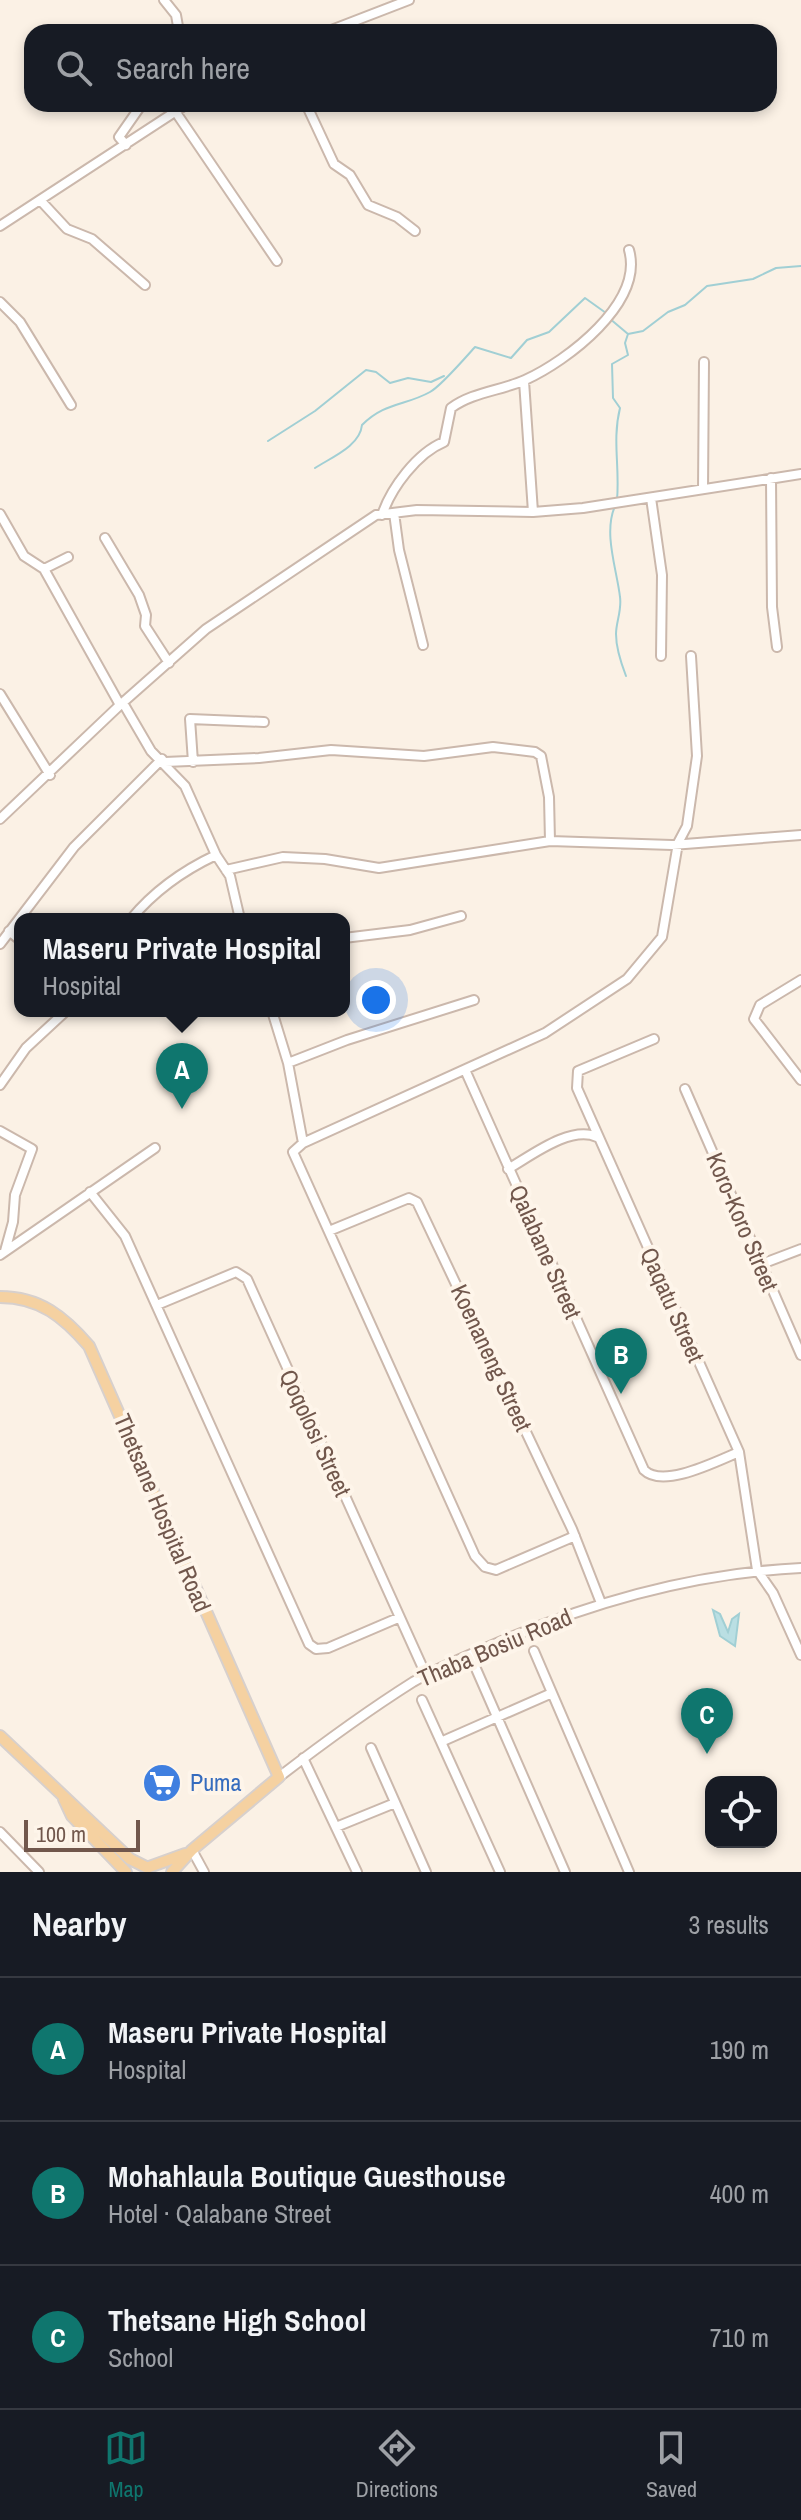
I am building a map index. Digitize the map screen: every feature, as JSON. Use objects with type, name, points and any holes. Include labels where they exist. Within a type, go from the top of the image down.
[{"type":"main road","name":"Thetsane Hospital Road","points":[[0,1297],[31,1300],[55,1312],[89,1346],[279,1777]]},
{"type":"main road","points":[[0,1736],[130,1859],[151,1869]]},
{"type":"main road","name":"Thaba Bosiu Road","points":[[192,1850],[206,1842],[279,1777]]},
{"type":"main road","points":[[64,1797],[72,1816],[126,1872]]},
{"type":"main road","points":[[134,1872],[151,1869],[192,1850]]},
{"type":"main road","points":[[172,1872],[192,1850]]},
{"type":"street","points":[[164,0],[176,15],[178,24]]},
{"type":"street","points":[[347,24],[409,0]]},
{"type":"street","points":[[126,145],[119,137],[136,112]]},
{"type":"street","points":[[0,226],[174,112]]},
{"type":"street","points":[[176,112],[277,261]]},
{"type":"street","points":[[310,112],[334,164],[350,175],[368,205],[397,217],[415,231]]},
{"type":"street","points":[[41,201],[67,229],[92,239],[145,285]]},
{"type":"street","points":[[382,515],[395,488],[432,447],[444,442],[451,408],[464,399],[524,381],[549,368],[620,306],[632,262],[629,250]]},
{"type":"street","points":[[0,302],[20,322],[71,405]]},
{"type":"street","points":[[703,489],[704,362]]},
{"type":"street","points":[[524,381],[533,512]]},
{"type":"street","points":[[0,819],[206,629],[278,578],[382,515],[445,509],[533,512],[651,498],[801,474]]},
{"type":"street","points":[[771,478],[768,509],[777,647]]},
{"type":"street","points":[[651,498],[662,575],[661,656]]},
{"type":"street","points":[[394,513],[399,550],[423,645]]},
{"type":"street","points":[[0,514],[24,556],[44,569],[151,751],[185,786],[216,855],[226,870],[238,913]]},
{"type":"street","points":[[105,538],[139,595],[146,615],[145,626],[169,663]]},
{"type":"street","points":[[44,569],[68,557]]},
{"type":"street","points":[[575,1536],[496,1570],[485,1567],[475,1556],[293,1152],[303,1143],[466,1072],[545,1033],[627,979],[662,937],[678,843],[687,826],[697,756],[691,656]]},
{"type":"street","points":[[0,694],[50,775]]},
{"type":"street","points":[[193,762],[190,719],[264,722]]},
{"type":"street","points":[[23,913],[74,847],[164,761],[193,762],[331,750],[396,757],[424,756],[469,748],[535,752],[541,756],[544,765],[550,841]]},
{"type":"street","points":[[226,870],[283,857],[325,859],[379,868],[550,841],[678,843],[801,835]]},
{"type":"street","points":[[136,913],[149,897],[169,882],[216,855]]},
{"type":"street","points":[[350,937],[410,930],[461,916]]},
{"type":"street","points":[[0,944],[14,925]]},
{"type":"street","points":[[9,931],[14,935]]},
{"type":"street","points":[[801,980],[760,1005],[754,1019],[801,1080]]},
{"type":"street","points":[[288,1063],[347,1040],[474,1000]]},
{"type":"street","points":[[0,1085],[26,1048],[60,1017]]},
{"type":"street","points":[[274,1017],[288,1063],[303,1143]]},
{"type":"street","name":"Qaqatu Street","points":[[654,1039],[578,1071],[577,1088],[739,1452],[757,1570]]},
{"type":"street","name":"Qalabane Street","points":[[466,1072],[644,1470],[655,1477],[670,1476],[739,1452]]},
{"type":"street","name":"Koro-Koro Street","points":[[685,1089],[759,1265],[801,1355]]},
{"type":"street","points":[[0,1131],[32,1149],[15,1195],[13,1222],[2,1253]]},
{"type":"street","points":[[508,1169],[571,1137],[589,1134],[598,1137]]},
{"type":"street","points":[[2,1253],[155,1148]]},
{"type":"street","points":[[90,1192],[125,1236],[208,1426],[309,1644],[316,1649],[328,1648],[398,1618]]},
{"type":"street","name":"Koenaneng Street","points":[[329,1231],[409,1198],[417,1202],[575,1536],[601,1603]]},
{"type":"street","points":[[759,1265],[801,1249]]},
{"type":"street","name":"Qoqolosi Street","points":[[157,1305],[236,1272],[247,1279],[426,1675]]},
{"type":"street","name":"Thaba Bosiu Road","points":[[279,1777],[426,1675],[470,1655],[601,1603],[757,1570],[801,1568]]},
{"type":"street","points":[[757,1570],[773,1593],[801,1655]]},
{"type":"street","points":[[534,1651],[629,1872]]},
{"type":"street","points":[[470,1655],[565,1872]]},
{"type":"street","points":[[443,1741],[552,1693]]},
{"type":"street","points":[[422,1700],[500,1872]]},
{"type":"street","points":[[371,1748],[426,1872]]},
{"type":"street","points":[[303,1758],[357,1872]]},
{"type":"street","points":[[336,1827],[395,1803]]},
{"type":"street","points":[[0,1832],[39,1872]]},
{"type":"street","points":[[192,1850],[204,1872]]},
{"type":"water","points":[[713,1610],[720,1614],[728,1632],[732,1619],[739,1614],[735,1646],[720,1636]]},
{"type":"waterway","points":[[617,500],[620,408],[613,398],[612,364],[628,355],[625,343],[628,334],[643,331],[668,312],[685,305],[707,286],[753,279],[776,268],[801,266]]},
{"type":"waterway","points":[[315,468],[351,445],[362,425],[379,412],[435,389],[475,347],[511,358],[527,340],[549,332],[585,298],[606,313]]},
{"type":"waterway","points":[[609,318],[628,334]]},
{"type":"waterway","points":[[268,441],[315,411],[366,370],[376,372],[390,383],[408,378],[431,382],[444,376]]},
{"type":"waterway","points":[[615,506],[610,528],[620,602],[616,640],[626,676]]},
{"type":"place","name":"Maseru Private Hospital","points":[[182,1109]]},
{"type":"place","name":"Mohahlaula Boutique Guesthouse","points":[[621,1394]]},
{"type":"place","name":"Thetsane High School","points":[[707,1754]]},
{"type":"place","name":"Puma","points":[[162,1783]]}]
